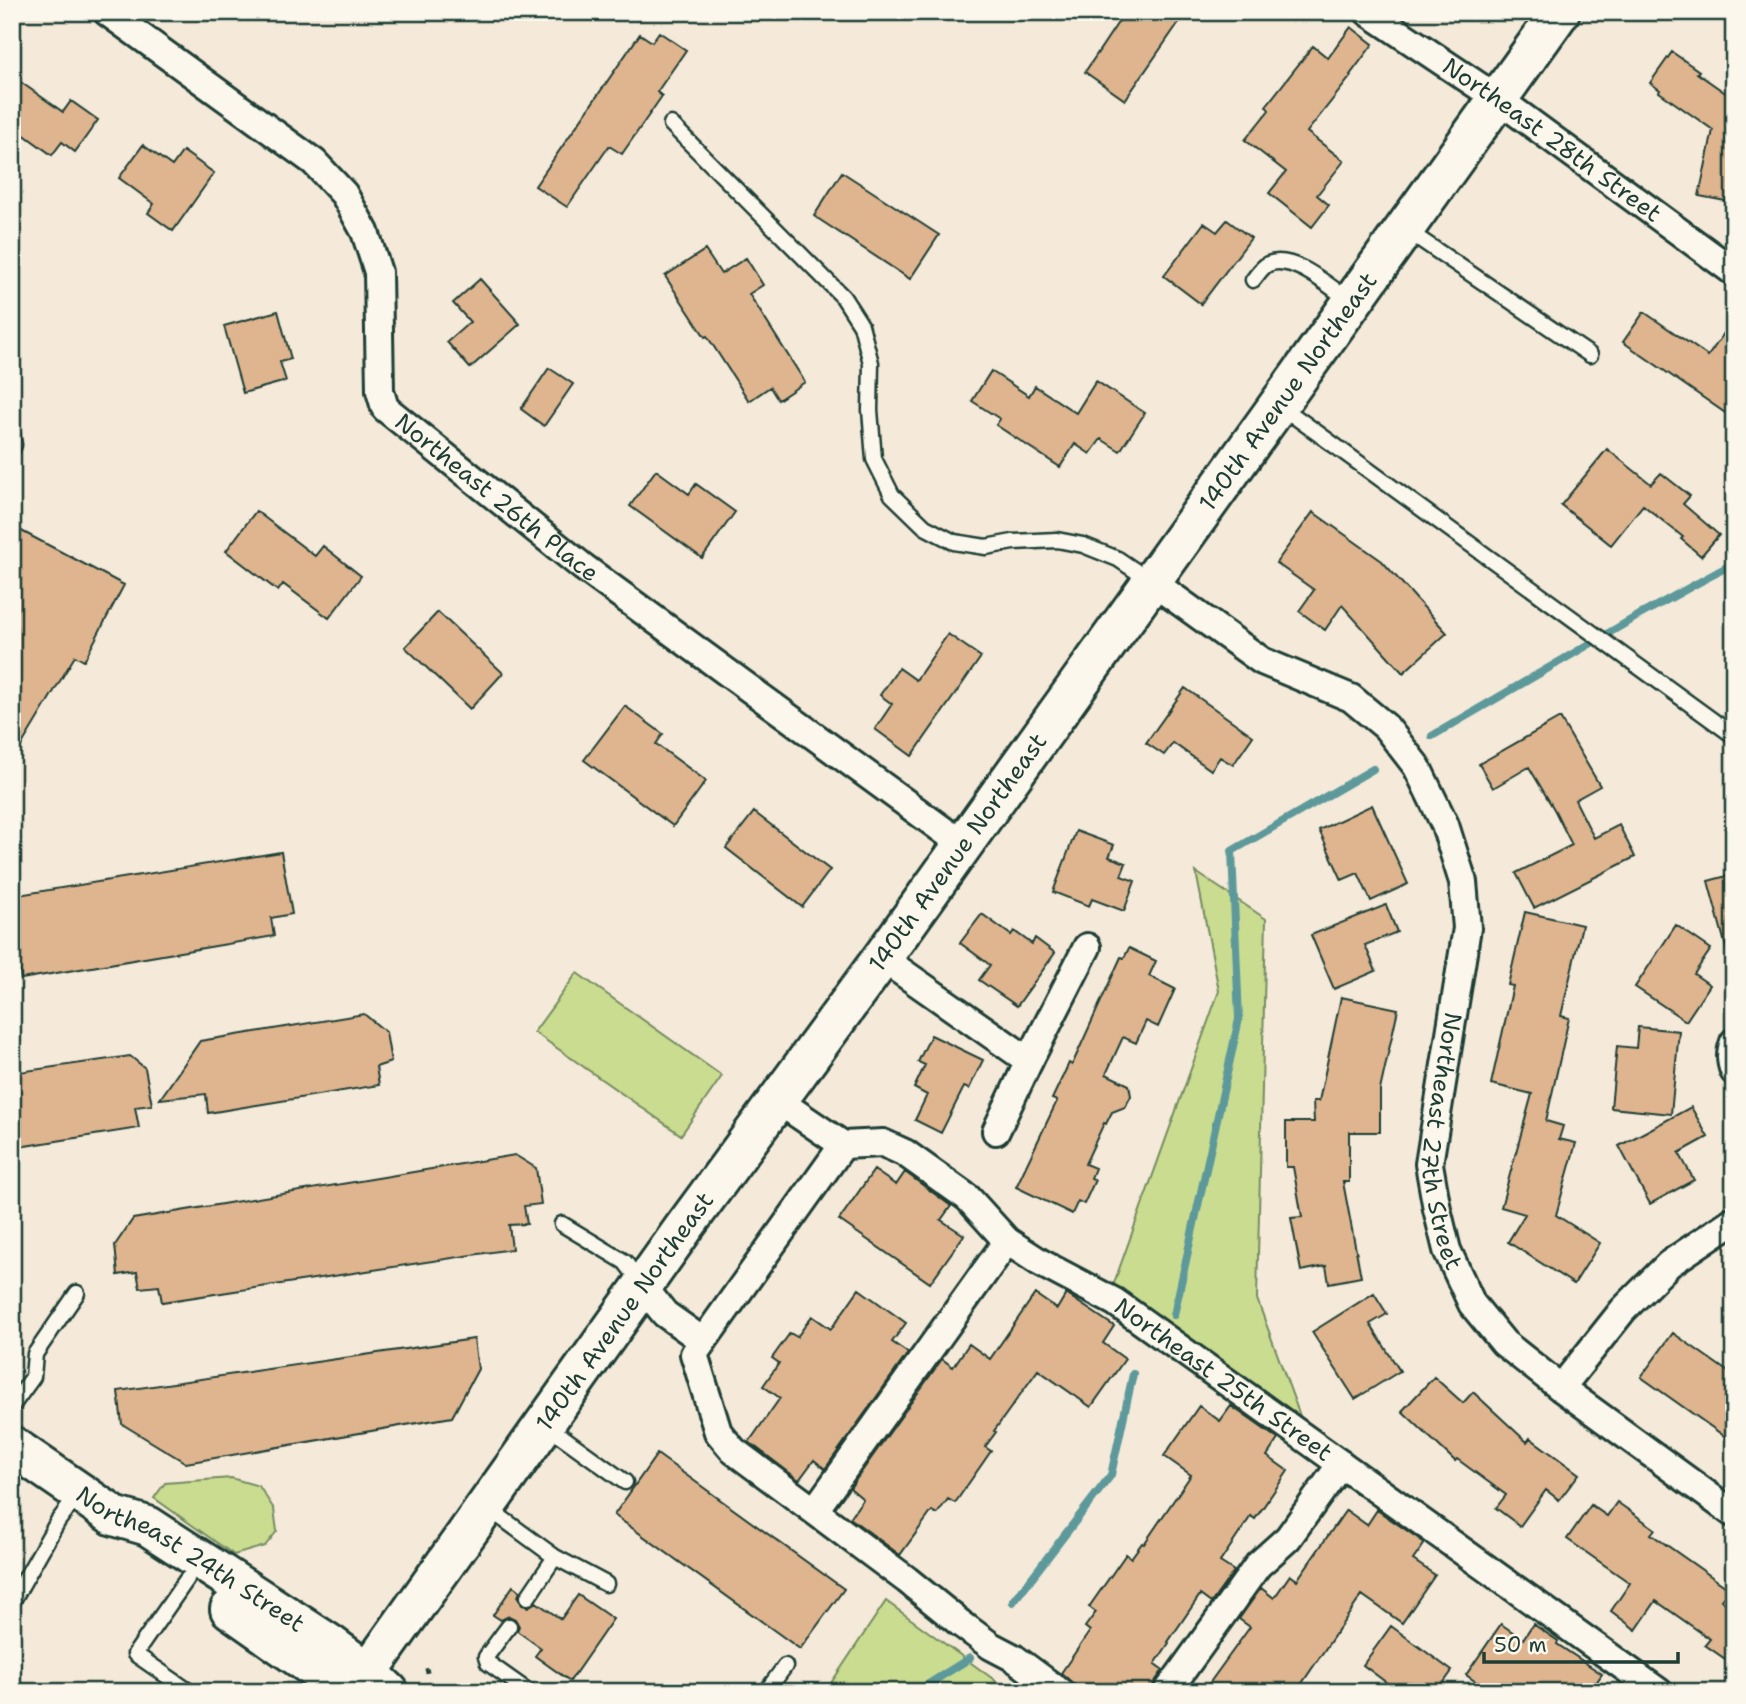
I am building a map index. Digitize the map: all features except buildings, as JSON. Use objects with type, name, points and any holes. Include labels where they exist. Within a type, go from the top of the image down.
[{"type":"street","name":"Northeast 26th Place","points":[[107,12],[314,162],[344,194],[365,232],[378,272],[380,391],[385,408],[583,566],[962,844]]},
{"type":"street","name":"Northeast 28th Street","points":[[1368,12],[1498,99],[1734,272]]},
{"type":"street","name":"140th Avenue Northeast","points":[[362,1687],[545,1424],[1560,12]]},
{"type":"street","name":"Northeast 27th Street","points":[[1151,581],[1262,661],[1351,698],[1386,727],[1417,767],[1445,825],[1464,882],[1466,928],[1429,1164],[1447,1250],[1472,1304],[1504,1343],[1561,1388],[1734,1514]]},
{"type":"street","points":[[996,1131],[1087,947]]},
{"type":"street","points":[[882,958],[1029,1061]]},
{"type":"street","points":[[1734,1042],[1730,1062],[1734,1071]]},
{"type":"street","points":[[777,1100],[843,1145],[694,1354],[718,1432],[734,1451],[907,1580],[960,1623],[1060,1692]]},
{"type":"street","name":"Northeast 25th Street","points":[[843,1145],[883,1143],[905,1153],[968,1198],[1007,1241],[1041,1263],[1115,1302],[1501,1577],[1631,1684],[1659,1692]]},
{"type":"street","points":[[1561,1388],[1623,1310],[1669,1264],[1734,1220]]},
{"type":"street","points":[[815,1510],[1007,1241]]},
{"type":"street","points":[[643,1287],[665,1314],[703,1341]]},
{"type":"street","name":"Northeast 24th Street","points":[[12,1446],[114,1517],[148,1526],[331,1645],[362,1687]]},
{"type":"street","points":[[1167,1692],[1258,1565],[1288,1538],[1341,1464]]},
{"type":"street","points":[[114,1517],[187,1579],[314,1668],[362,1687]]},
{"type":"lane","points":[[671,124],[843,297],[861,325],[872,363],[870,410],[874,459],[892,495],[925,527],[954,542],[986,547],[1013,542],[1057,540],[1083,545],[1118,559],[1151,581]]},
{"type":"lane","points":[[1404,228],[1590,355]]},
{"type":"lane","points":[[1253,280],[1272,262],[1287,262],[1307,270],[1351,302]]},
{"type":"lane","points":[[1278,404],[1734,736]]},
{"type":"lane","points":[[12,434],[15,445],[12,449]]},
{"type":"lane","points":[[562,1224],[625,1262],[643,1287]]},
{"type":"lane","points":[[12,1406],[33,1377],[35,1353],[77,1293]]},
{"type":"lane","points":[[545,1424],[625,1482]]},
{"type":"lane","points":[[12,1602],[58,1521],[79,1494]]},
{"type":"lane","points":[[486,1507],[555,1557],[606,1584]]},
{"type":"lane","points":[[528,1597],[555,1557]]},
{"type":"lane","points":[[12,1570],[25,1580]]},
{"type":"lane","points":[[187,1579],[135,1654],[190,1692]]},
{"type":"lane","points":[[509,1626],[486,1657],[488,1663],[529,1692]]},
{"type":"lane","points":[[766,1692],[785,1666]]},
{"type":"green space","points":[[1196,872],[1266,919],[1257,1299],[1303,1424],[1113,1286],[1219,991]]},
{"type":"green space","points":[[577,973],[722,1076],[681,1135],[534,1032]]},
{"type":"green space","points":[[231,1478],[259,1486],[274,1509],[277,1531],[265,1546],[234,1555],[154,1498],[165,1483]]},
{"type":"green space","points":[[886,1601],[1011,1692],[825,1692]]},
{"type":"waterway","points":[[1432,736],[1734,563]]},
{"type":"waterway","points":[[1174,1315],[1239,1019],[1232,851],[1373,769]]},
{"type":"waterway","points":[[1013,1602],[1111,1475],[1133,1374]]},
{"type":"waterway","points":[[916,1692],[970,1658]]}]
